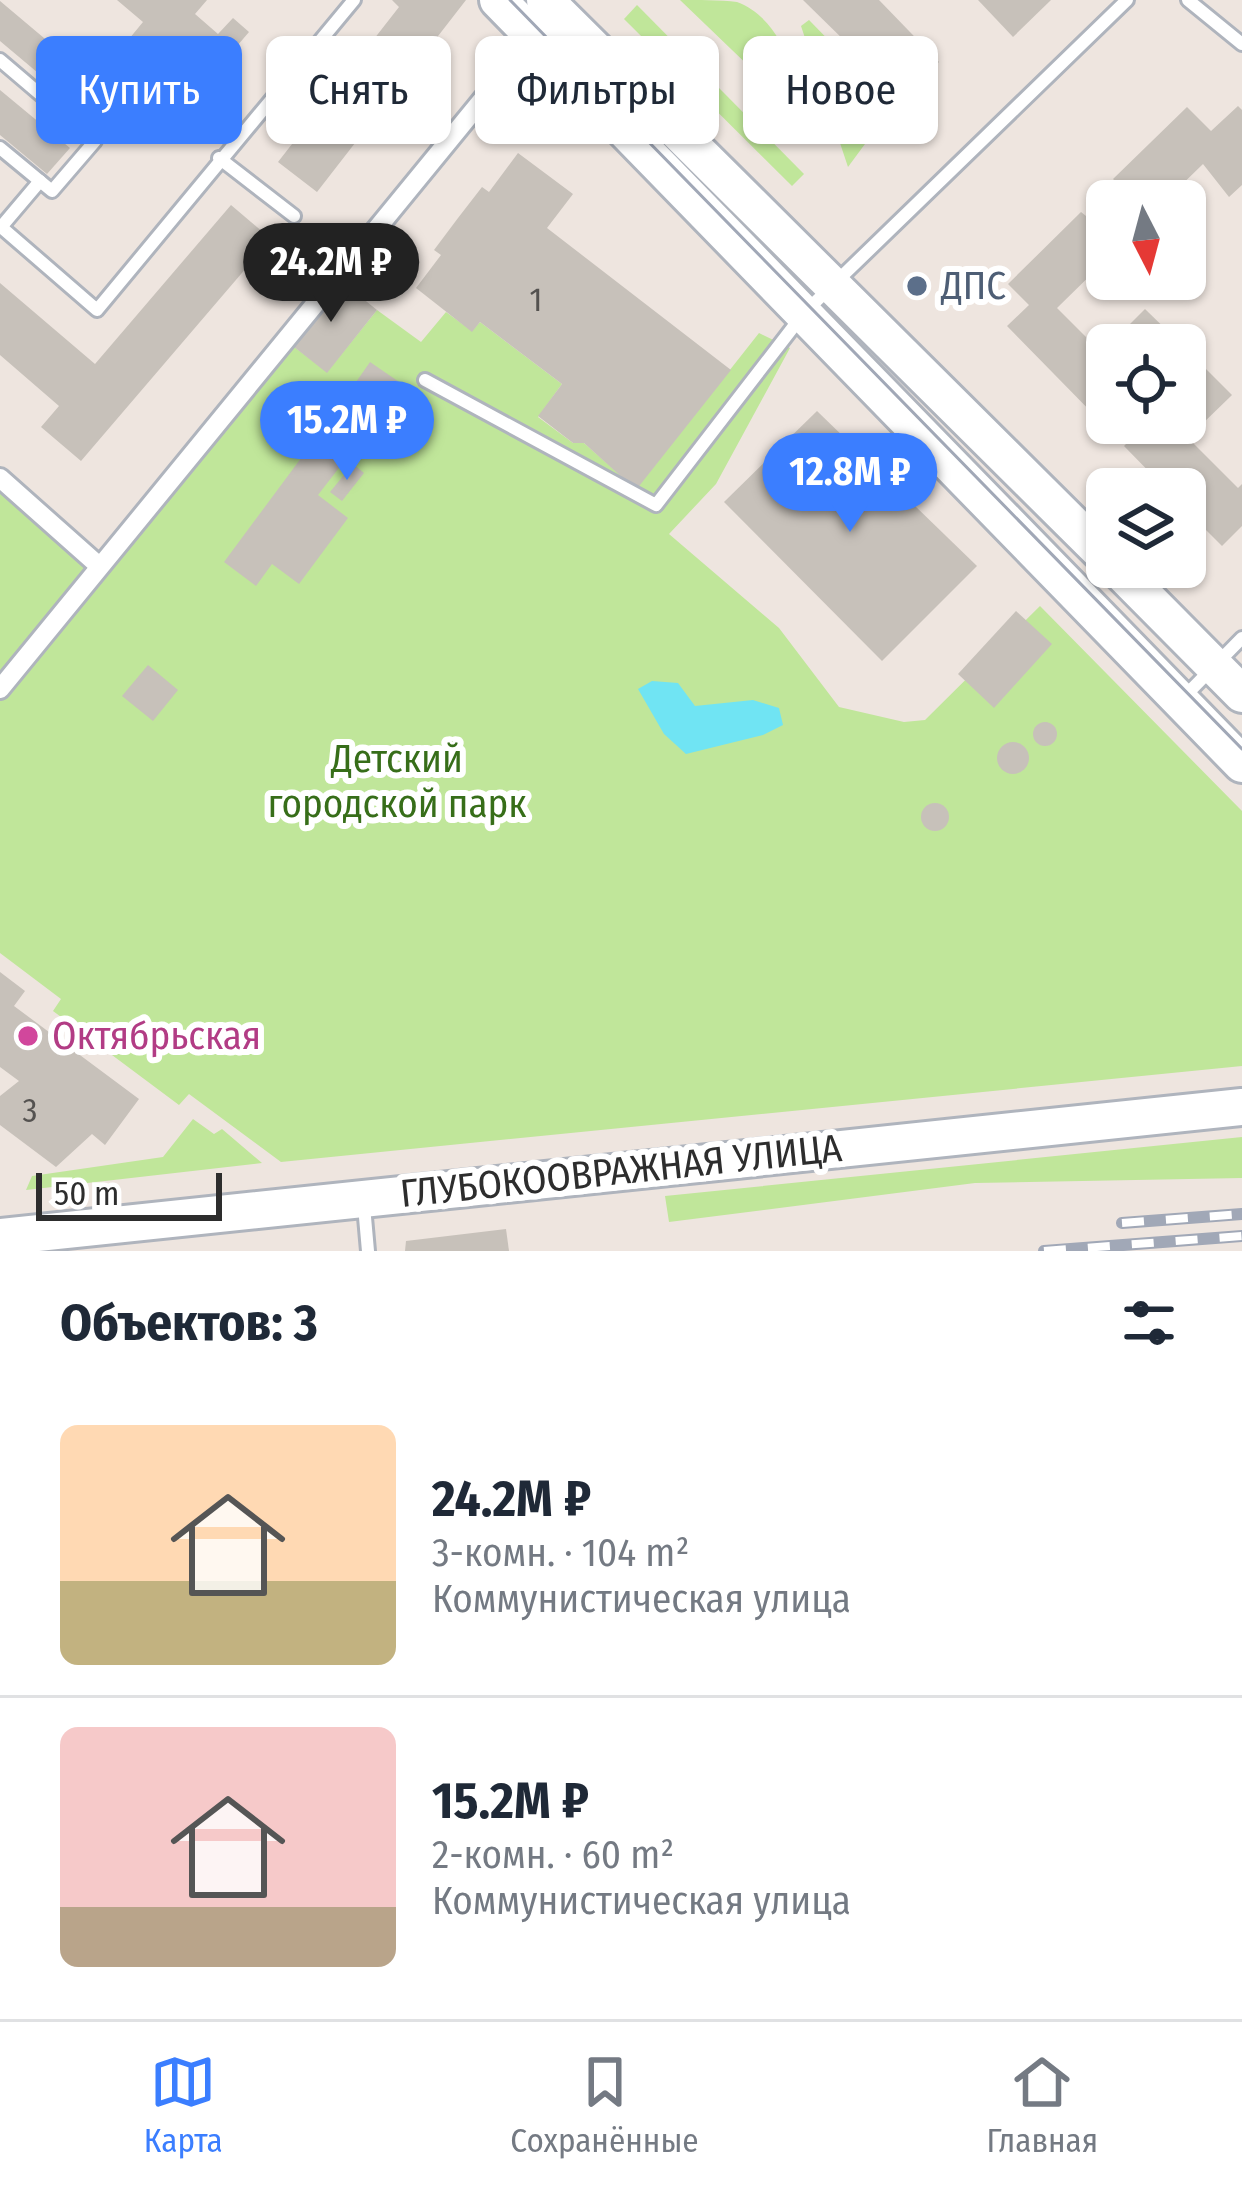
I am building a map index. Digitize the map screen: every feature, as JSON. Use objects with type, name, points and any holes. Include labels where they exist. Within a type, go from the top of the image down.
[{"type":"main road","points":[[498,0],[1242,764]]},
{"type":"main road","points":[[544,0],[1086,537]]},
{"type":"main road","points":[[1137,588],[1242,694]]},
{"type":"main road","name":"ГЛУБОКООВРАЖНАЯ УЛИЦА","points":[[0,1237],[1242,1107]]},
{"type":"street","points":[[0,688],[475,108]]},
{"type":"street","points":[[0,478],[98,566]]},
{"type":"lane","points":[[425,380],[656,505],[804,313],[1127,0]]},
{"type":"lane","points":[[1188,0],[1242,44]]},
{"type":"lane","points":[[40,181],[1,227],[97,310],[346,3]]},
{"type":"lane","points":[[0,60],[95,141],[52,191],[0,148]]},
{"type":"lane","points":[[219,158],[295,216]]},
{"type":"lane","points":[[1180,700],[1242,638]]},
{"type":"lane","points":[[363,1198],[368,1251]]},
{"type":"green space","points":[[680,0],[737,2],[767,23],[777,36],[743,36],[743,61]]},
{"type":"green space","points":[[637,5],[668,36],[641,36],[624,19]]},
{"type":"green space","points":[[809,20],[825,36],[804,36],[801,26]]},
{"type":"green space","points":[[719,88],[743,112],[743,137],[719,113]]},
{"type":"green space","points":[[750,144],[774,144],[804,174],[792,186]]},
{"type":"green space","points":[[840,144],[865,144],[848,167]]},
{"type":"green space","name":"Детский городской парк","points":[[377,310],[421,342],[446,312],[472,331],[480,322],[562,384],[538,417],[573,443],[584,443],[636,489],[759,333],[790,348],[716,484],[669,534],[779,628],[839,707],[904,722],[925,720],[1040,606],[1242,811],[1242,1066],[281,1162],[189,1094],[179,1105],[53,1011],[61,999],[0,953],[0,478],[98,565],[284,339],[327,372]]},
{"type":"green space","points":[[193,1119],[214,1134],[222,1129],[262,1163],[26,1190],[32,1176],[163,1157]]},
{"type":"green space","points":[[1242,1137],[1242,1178],[975,1183],[669,1222],[665,1196]]},
{"type":"water","points":[[652,681],[678,683],[695,706],[753,700],[779,708],[783,725],[763,735],[686,754],[664,734],[638,689]]},
{"type":"building","points":[[117,0],[207,0],[195,14],[218,34],[233,18],[249,32],[242,40],[242,36],[131,36],[143,22]]},
{"type":"building","points":[[392,0],[466,0],[438,36],[376,36],[399,7]]},
{"type":"building","points":[[803,0],[879,0],[914,36],[840,36]]},
{"type":"building","points":[[978,0],[1051,0],[1013,37]]},
{"type":"building","points":[[0,1],[42,36],[36,36],[36,71],[0,41]]},
{"type":"building","points":[[0,90],[36,120],[36,144],[70,148],[47,174],[0,135]]},
{"type":"building","points":[[1238,106],[1242,110],[1242,185],[1229,197],[1203,164],[1187,180],[1113,179],[1187,107],[1211,131]]},
{"type":"building","points":[[292,144],[354,144],[317,192],[278,162]]},
{"type":"building","points":[[518,153],[573,194],[547,228],[731,370],[636,490],[584,443],[573,443],[538,416],[562,384],[480,322],[472,332],[416,288],[441,255],[434,250],[458,218],[482,187],[489,192]]},
{"type":"building","points":[[231,205],[271,239],[81,461],[41,427],[59,406],[0,355],[0,283],[95,364]]},
{"type":"building","points":[[1081,212],[1086,216],[1086,280],[1057,308],[1086,337],[1086,407],[1007,326],[1029,305],[1008,284]]},
{"type":"building","points":[[335,276],[377,310],[327,373],[284,339]]},
{"type":"building","points":[[1145,309],[1160,324],[1130,324]]},
{"type":"building","points":[[370,362],[405,386],[349,461],[317,438]]},
{"type":"building","points":[[1206,369],[1232,395],[1206,420]]},
{"type":"building","points":[[817,411],[977,566],[882,661],[724,502]]},
{"type":"building","points":[[313,442],[342,464],[318,495],[348,518],[299,584],[272,564],[256,586],[224,562]]},
{"type":"building","points":[[1194,444],[1238,488],[1242,484],[1242,526],[1222,546],[1206,530],[1206,468],[1145,468],[1124,446]]},
{"type":"building","points":[[353,464],[364,473],[342,501],[330,492]]},
{"type":"building","points":[[1016,611],[1052,644],[994,708],[958,674]]},
{"type":"building","points":[[148,665],[178,690],[153,721],[122,696]]},
{"type":"building","points":[[1045,722],[1054,725],[1054,743],[1045,746],[1036,743],[1033,734],[1036,725]]},
{"type":"building","points":[[1013,742],[1024,747],[1029,758],[1024,769],[1013,774],[1002,769],[997,758],[1002,747]]},
{"type":"building","points":[[935,803],[945,807],[949,817],[945,827],[935,831],[925,827],[921,817],[925,807]]},
{"type":"building","name":"Октябрьская","points":[[0,972],[25,991],[14,1006],[139,1099],[105,1145],[92,1134],[56,1167],[0,1125],[0,1096],[19,1081],[0,1067]]},
{"type":"building","points":[[506,1229],[509,1251],[405,1251],[406,1241]]},
{"type":"tram line","points":[[510,0],[1242,749]]},
{"type":"railway","points":[[1122,1223],[1242,1214]]},
{"type":"railway","points":[[1044,1251],[1242,1236]]},
{"type":"place","name":"ДПС","points":[[917,286]]},
{"type":"place","name":"Октябрьская","points":[[28,1036]]}]
